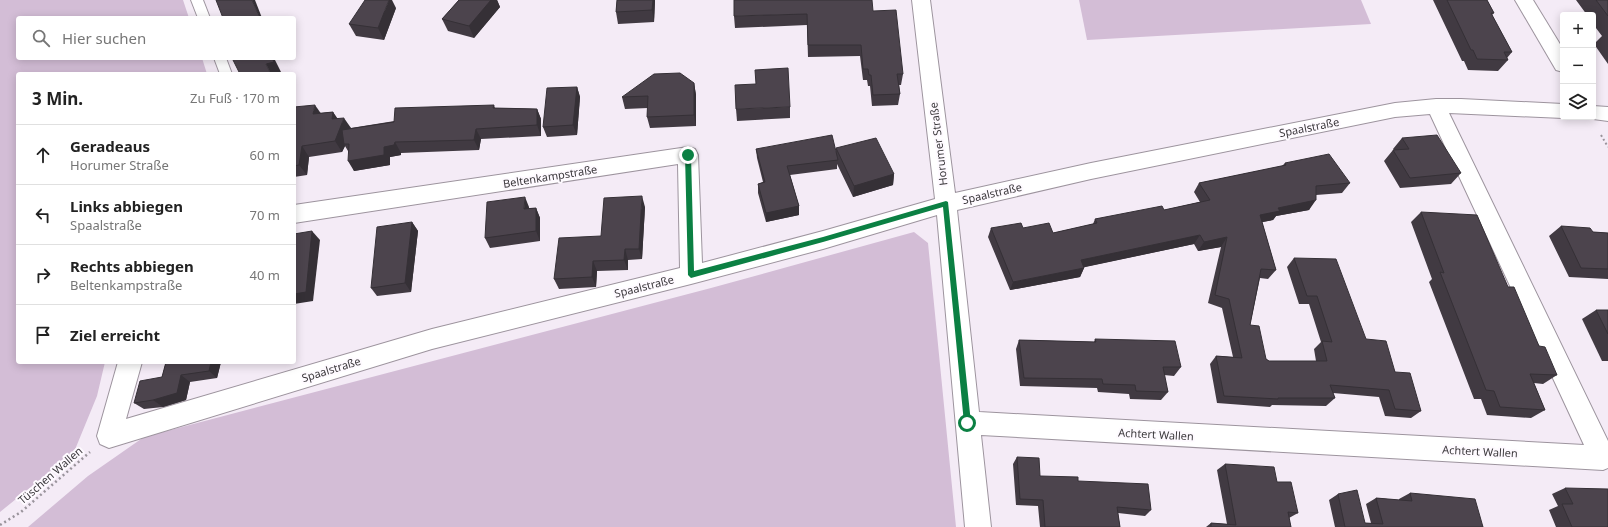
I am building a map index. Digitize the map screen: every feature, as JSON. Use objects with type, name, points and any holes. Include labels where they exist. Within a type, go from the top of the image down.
[{"type":"street","name":"Horumer Straße","points":[[921,0],[946,204],[978,527]]},
{"type":"street","points":[[1524,0],[1560,60]]},
{"type":"street","name":"Spaalstraße","points":[[109,436],[432,339],[691,275],[823,240],[946,204],[1091,171],[1395,110],[1436,106],[1560,111]]},
{"type":"street","name":"Achtert Wallen","points":[[967,423],[1603,458],[1436,106]]},
{"type":"street","points":[[1596,113],[1608,114]]},
{"type":"street","name":"Beltenkampstraße","points":[[296,214],[688,155],[691,275]]},
{"type":"street","points":[[109,436],[129,364]]},
{"type":"lane","points":[[197,0],[203,16]]},
{"type":"lane","points":[[221,60],[225,72]]},
{"type":"path","name":"Tüschen Wallen","points":[[0,525],[21,512],[109,436]]},
{"type":"shaded area","points":[[0,0],[183,0],[188,16],[16,16],[16,60],[203,60],[206,72],[16,72],[16,364],[105,364],[97,396],[74,452],[0,512]]},
{"type":"shaded area","points":[[1079,0],[1361,0],[1371,24],[1087,40]]},
{"type":"shaded area","points":[[914,232],[928,243],[956,527],[28,527],[88,476],[144,437],[711,288]]},
{"type":"building","points":[[216,0],[252,0],[259,16],[222,16]]},
{"type":"building","points":[[365,0],[389,0],[378,28],[349,24]]},
{"type":"building","points":[[459,0],[491,0],[469,26],[442,19]]},
{"type":"building","points":[[617,0],[653,0],[652,10],[616,12]]},
{"type":"building","points":[[734,0],[872,0],[873,11],[896,10],[903,74],[897,74],[900,94],[873,95],[871,75],[869,75],[868,69],[863,69],[861,45],[808,45],[807,14],[734,16]]},
{"type":"building","points":[[1447,0],[1487,0],[1494,13],[1491,13],[1512,52],[1504,52],[1508,60],[1477,59],[1473,50],[1471,50]]},
{"type":"building","points":[[1596,0],[1608,0],[1608,16]]},
{"type":"building","points":[[233,60],[273,60],[274,62],[266,64],[270,72],[239,72]]},
{"type":"building","points":[[788,68],[790,107],[736,109],[735,85],[756,84],[755,70]]},
{"type":"building","points":[[680,73],[694,83],[694,115],[647,117],[648,96],[622,97],[654,74]]},
{"type":"building","points":[[577,87],[573,125],[543,127],[547,88]]},
{"type":"building","points":[[315,105],[313,114],[333,112],[332,119],[344,118],[335,141],[302,146],[299,165],[296,166],[296,107]]},
{"type":"building","points":[[494,105],[493,108],[537,109],[537,125],[476,129],[474,140],[395,142],[394,145],[384,147],[384,155],[348,161],[349,144],[344,144],[342,130],[394,122],[395,108]]},
{"type":"building","points":[[832,135],[838,160],[787,166],[799,206],[766,213],[758,184],[765,182],[756,149]]},
{"type":"building","points":[[1437,135],[1461,173],[1410,178],[1393,150],[1409,149],[1402,138]]},
{"type":"building","points":[[876,138],[894,174],[854,186],[836,148]]},
{"type":"building","points":[[1329,154],[1350,183],[1316,186],[1316,200],[1278,208],[1280,211],[1260,215],[1276,270],[1261,269],[1250,325],[1259,326],[1266,359],[1269,361],[1327,361],[1322,341],[1332,342],[1317,296],[1307,296],[1294,258],[1336,259],[1366,339],[1386,341],[1395,372],[1410,373],[1421,411],[1395,409],[1389,390],[1330,385],[1335,398],[1278,399],[1224,396],[1216,356],[1242,358],[1229,299],[1215,295],[1227,237],[1204,242],[1200,235],[1081,260],[1084,268],[1013,282],[991,228],[1021,223],[1023,228],[1049,223],[1053,233],[1097,223],[1095,219],[1162,206],[1164,210],[1210,200],[1199,183],[1286,165],[1285,163]]},
{"type":"building","points":[[642,196],[639,249],[625,249],[624,260],[593,261],[592,277],[554,279],[559,238],[601,236],[604,198]]},
{"type":"building","points":[[525,197],[524,209],[536,208],[536,231],[485,238],[487,202]]},
{"type":"building","points":[[1421,212],[1477,215],[1508,287],[1514,287],[1539,346],[1545,347],[1557,375],[1530,374],[1545,410],[1500,407],[1494,391],[1486,390],[1440,272],[1444,273]]},
{"type":"building","points":[[412,222],[405,283],[371,288],[377,227]]},
{"type":"building","points":[[1561,226],[1590,228],[1593,232],[1608,233],[1608,269],[1581,268]]},
{"type":"building","points":[[312,231],[306,292],[296,294],[296,234]]},
{"type":"building","points":[[1596,310],[1608,310],[1608,334]]},
{"type":"building","points":[[1095,339],[1175,341],[1181,367],[1163,367],[1168,392],[1136,391],[1135,385],[1103,384],[1102,379],[1024,378],[1019,340],[1096,342]]},
{"type":"building","points":[[165,364],[211,364],[209,371],[181,375],[177,393],[153,400],[134,403],[140,381],[162,377]]},
{"type":"building","points":[[1017,457],[1039,458],[1040,476],[1078,477],[1078,481],[1148,484],[1151,510],[1117,507],[1120,527],[1045,527],[1043,500],[1020,499]]},
{"type":"building","points":[[1225,464],[1274,467],[1277,482],[1291,482],[1298,513],[1288,512],[1291,527],[1211,527],[1211,523],[1236,525]]},
{"type":"building","points":[[1565,488],[1608,489],[1608,527],[1572,527],[1562,504],[1573,504]]},
{"type":"building","points":[[1357,490],[1365,523],[1383,524],[1376,498],[1412,501],[1410,493],[1475,499],[1483,527],[1345,527],[1338,494]]},
{"type":"route","points":[[688,155],[691,275],[823,240],[946,204],[967,423]]}]
